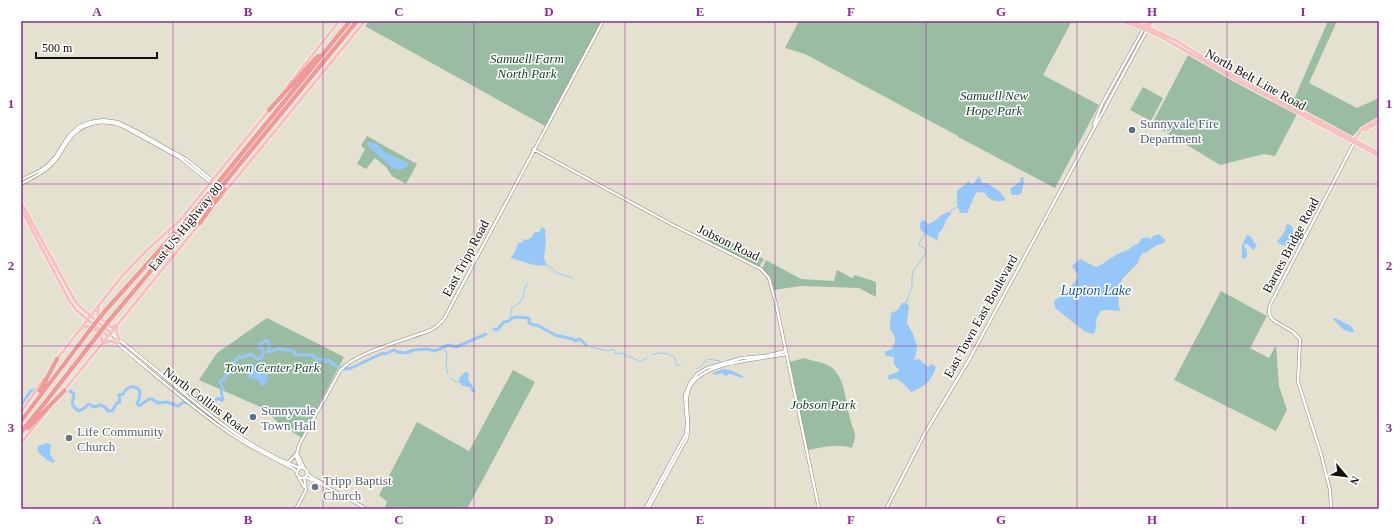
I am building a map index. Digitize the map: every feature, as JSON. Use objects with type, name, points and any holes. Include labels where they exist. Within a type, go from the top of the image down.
[{"type":"highway","points":[[269,110],[350,21]]},
{"type":"highway","points":[[21,421],[90,330],[199,206],[350,21]]},
{"type":"highway","points":[[21,433],[108,322],[357,21]]},
{"type":"highway","points":[[200,223],[260,139]]},
{"type":"highway","points":[[21,421],[43,386],[57,359]]},
{"type":"highway","points":[[21,433],[64,391]]},
{"type":"main road","name":"East US Highway 80","points":[[21,412],[57,359],[122,276],[141,255],[180,220],[339,21]]},
{"type":"main road","name":"East US Highway 80","points":[[21,443],[365,21]]},
{"type":"main road","name":"North Belt Line Road","points":[[1123,21],[1146,28]]},
{"type":"main road","name":"North Belt Line Road","points":[[1130,21],[1175,42],[1221,70],[1274,99],[1379,152]]},
{"type":"main road","points":[[1146,28],[1149,21]]},
{"type":"main road","points":[[1146,28],[1153,21]]},
{"type":"main road","name":"Barnes Bridge Road","points":[[1355,141],[1365,127],[1379,119]]},
{"type":"main road","name":"Barnes Bridge Road","points":[[1355,141],[1366,129],[1379,122]]},
{"type":"main road","name":"North Belt Line Road","points":[[1355,141],[1379,156]]},
{"type":"main road","points":[[21,202],[60,279],[66,296],[84,321],[81,328]]},
{"type":"main road","points":[[21,209],[60,279],[78,305],[109,334]]},
{"type":"main road","points":[[85,311],[89,312],[94,310],[100,304]]},
{"type":"main road","points":[[81,328],[85,326],[91,327],[101,335],[102,343],[111,341],[118,342],[117,324],[111,327],[98,316],[97,310],[100,304]]},
{"type":"main road","points":[[78,312],[109,334]]},
{"type":"street","name":"East Tripp Road","points":[[287,464],[297,453],[299,445],[345,365],[363,355],[431,330],[444,319],[603,21]]},
{"type":"street","name":"East Town East Boulevard","points":[[1091,132],[1101,107],[1126,58],[1146,28]]},
{"type":"street","name":"East Town East Boulevard","points":[[886,509],[924,433],[969,360],[1146,28]]},
{"type":"street","points":[[1126,58],[1130,60]]},
{"type":"street","points":[[21,184],[51,166],[70,134],[94,120],[106,120],[124,124],[186,159],[211,181]]},
{"type":"street","name":"Barnes Bridge Road","points":[[1331,509],[1330,490],[1321,454],[1298,382],[1300,339],[1293,332],[1273,320],[1268,311],[1355,141]]},
{"type":"street","name":"Jobson Road","points":[[533,150],[673,225],[761,269],[770,278],[819,509]]},
{"type":"street","points":[[21,180],[37,174]]},
{"type":"street","name":"North Collins Road","points":[[109,334],[229,430],[259,450],[294,469],[297,473]]},
{"type":"street","points":[[645,509],[686,434],[687,423],[685,395],[693,378],[705,370],[742,358],[786,353]]},
{"type":"street","points":[[648,509],[687,438],[689,426],[687,394],[690,386],[697,378],[704,372],[741,361],[769,358],[786,353]]},
{"type":"street","name":"North Collins Road","points":[[160,376],[183,397],[199,407]]},
{"type":"street","points":[[297,453],[297,459],[302,468],[311,477],[324,483],[327,487]]},
{"type":"street","name":"North Collins Road","points":[[272,457],[287,464],[302,468]]},
{"type":"street","points":[[302,468],[297,473],[304,485],[304,494]]},
{"type":"street","points":[[306,488],[304,477],[307,473]]},
{"type":"street","points":[[299,477],[304,477],[327,487],[367,509]]},
{"type":"street","points":[[296,509],[306,488],[312,480]]},
{"type":"green space","name":"Samuell Farm North Park","points":[[369,21],[602,21],[545,126],[365,26]]},
{"type":"green space","name":"Samuell New Hope Park","points":[[799,21],[1072,21],[1043,75],[1099,105],[1055,188],[805,54],[785,48]]},
{"type":"green space","points":[[1328,21],[1337,21],[1309,83],[1357,108],[1379,98],[1379,118],[1364,126],[1352,137],[1292,104]]},
{"type":"green space","points":[[1188,55],[1297,114],[1275,156],[1264,154],[1220,165],[1152,124]]},
{"type":"green space","points":[[1143,87],[1163,98],[1151,121],[1130,110]]},
{"type":"green space","points":[[367,136],[417,164],[406,184],[392,176],[386,167],[375,158],[366,169],[357,164],[365,149],[361,146]]},
{"type":"green space","points":[[712,233],[764,259],[759,267],[707,241]]},
{"type":"green space","points":[[766,260],[801,279],[834,281],[837,270],[852,278],[855,275],[876,282],[876,297],[859,288],[800,286],[774,290],[770,276],[762,269]]},
{"type":"green space","points":[[1221,291],[1267,316],[1250,348],[1269,358],[1276,345],[1279,386],[1287,410],[1276,431],[1174,380]]},
{"type":"green space","name":"Town Center Park","points":[[267,318],[344,357],[302,438],[278,423],[265,409],[199,380],[217,353]]},
{"type":"green space","name":"Jobson Park","points":[[805,358],[828,365],[840,378],[855,434],[852,448],[835,446],[808,450],[789,362]]},
{"type":"green space","points":[[513,370],[535,382],[467,509],[384,509],[387,502],[379,495],[417,422],[469,451]]},
{"type":"water","points":[[368,141],[378,145],[384,152],[408,163],[408,166],[400,170],[392,168],[370,148],[367,144]]},
{"type":"water","points":[[979,176],[982,183],[987,183],[999,191],[1006,200],[994,201],[988,198],[985,193],[978,192],[976,193],[967,213],[960,213],[957,204],[957,191],[969,181],[971,184],[974,183]]},
{"type":"water","points":[[1021,177],[1024,178],[1023,180],[1025,184],[1023,185],[1022,192],[1019,195],[1012,195],[1010,189],[1020,182]]},
{"type":"water","points":[[948,212],[952,213],[946,220],[939,233],[937,241],[922,232],[920,226],[921,221],[924,220],[928,224],[931,223],[942,214]]},
{"type":"water","points":[[1289,224],[1293,228],[1293,236],[1300,242],[1297,247],[1282,245],[1277,242],[1285,231],[1286,225]]},
{"type":"water","points":[[542,227],[546,230],[544,258],[546,263],[545,266],[534,265],[511,258],[518,243],[523,242],[524,239],[526,240],[531,238],[535,232],[539,232]]},
{"type":"water","name":"Lupton Lake","points":[[1159,234],[1165,240],[1164,243],[1143,253],[1138,263],[1123,278],[1118,287],[1119,307],[1121,311],[1101,311],[1097,317],[1095,332],[1092,334],[1084,331],[1055,308],[1054,301],[1068,290],[1078,278],[1072,266],[1080,259],[1096,267],[1138,244],[1141,239],[1147,237],[1151,239],[1153,236]]},
{"type":"water","points":[[1247,235],[1250,236],[1257,246],[1253,250],[1247,244],[1243,245],[1247,250],[1247,257],[1244,259],[1242,258],[1242,245]]},
{"type":"water","points":[[902,303],[906,303],[909,306],[907,323],[917,346],[914,360],[919,359],[928,367],[931,364],[936,367],[932,376],[927,382],[920,388],[911,392],[899,380],[888,379],[889,375],[898,372],[899,370],[894,364],[894,357],[886,356],[884,352],[892,349],[895,341],[895,337],[890,329],[891,313],[898,310]]},
{"type":"water","points":[[1335,318],[1351,326],[1354,332],[1347,331],[1342,328],[1333,319]]},
{"type":"water","points":[[249,363],[254,365],[260,373],[264,371],[267,372],[268,379],[265,384],[261,386],[258,380],[248,378],[249,371],[247,366]]},
{"type":"water","points":[[723,369],[730,370],[743,376],[743,378],[730,374],[725,376],[722,373],[715,375],[712,373]]},
{"type":"water","points":[[465,372],[469,374],[468,380],[476,393],[472,392],[470,387],[461,384],[459,378]]},
{"type":"water","points":[[47,443],[51,445],[50,454],[55,461],[54,463],[47,460],[38,452],[38,446]]},
{"type":"waterway","points":[[950,212],[958,207]]},
{"type":"waterway","points":[[906,303],[912,286],[913,271],[926,253],[925,249],[919,245],[925,234]]},
{"type":"waterway","points":[[546,264],[557,273],[573,278]]},
{"type":"waterway","points":[[512,318],[510,315],[512,308],[519,303],[524,296],[523,293],[527,284]]},
{"type":"waterway","points":[[494,329],[497,330],[504,322],[509,321],[512,318],[529,318],[529,323],[533,325],[537,325],[555,335],[573,339],[575,341],[580,339],[586,345]]},
{"type":"waterway","points":[[70,391],[74,394],[73,405],[79,411],[89,404],[94,407],[100,405],[105,407],[108,411],[112,411],[117,403],[120,402],[119,395],[123,394],[131,387],[136,387],[140,391],[139,400],[137,403],[139,406],[149,399],[152,399],[158,403],[167,402],[178,406],[184,402],[189,403],[203,398],[206,398],[210,402],[214,402],[218,398],[223,400],[221,391],[223,389],[220,382],[230,372],[228,368],[229,364],[235,365],[235,361],[239,356],[241,358],[251,354],[258,359],[261,358],[264,352],[259,345],[267,340],[270,346],[268,351],[270,352],[279,348],[291,350],[295,355],[312,355],[317,359],[324,360],[326,362],[329,360],[338,367],[349,369],[383,353],[385,354],[394,350],[405,353],[414,350],[428,349],[434,351],[449,345],[456,347],[486,334]]},
{"type":"waterway","points":[[591,347],[608,351],[612,349],[615,351],[615,354],[622,353],[640,362],[647,358]]},
{"type":"waterway","points":[[443,348],[447,353],[446,366],[448,374]]},
{"type":"waterway","points":[[652,355],[658,353],[670,355],[675,358],[676,364],[680,366]]},
{"type":"waterway","points":[[697,369],[708,359],[721,362]]},
{"type":"waterway","points":[[450,378],[456,382],[460,382]]},
{"type":"waterway","points":[[21,405],[31,391],[34,390]]},
{"type":"place","name":"Sunnyvale Fire Department","points":[[1132,130]]},
{"type":"place","name":"Sunnyvale Town Hall","points":[[253,417]]},
{"type":"place","name":"Life Community Church","points":[[69,438]]},
{"type":"place","name":"Tripp Baptist Church","points":[[315,487]]}]
